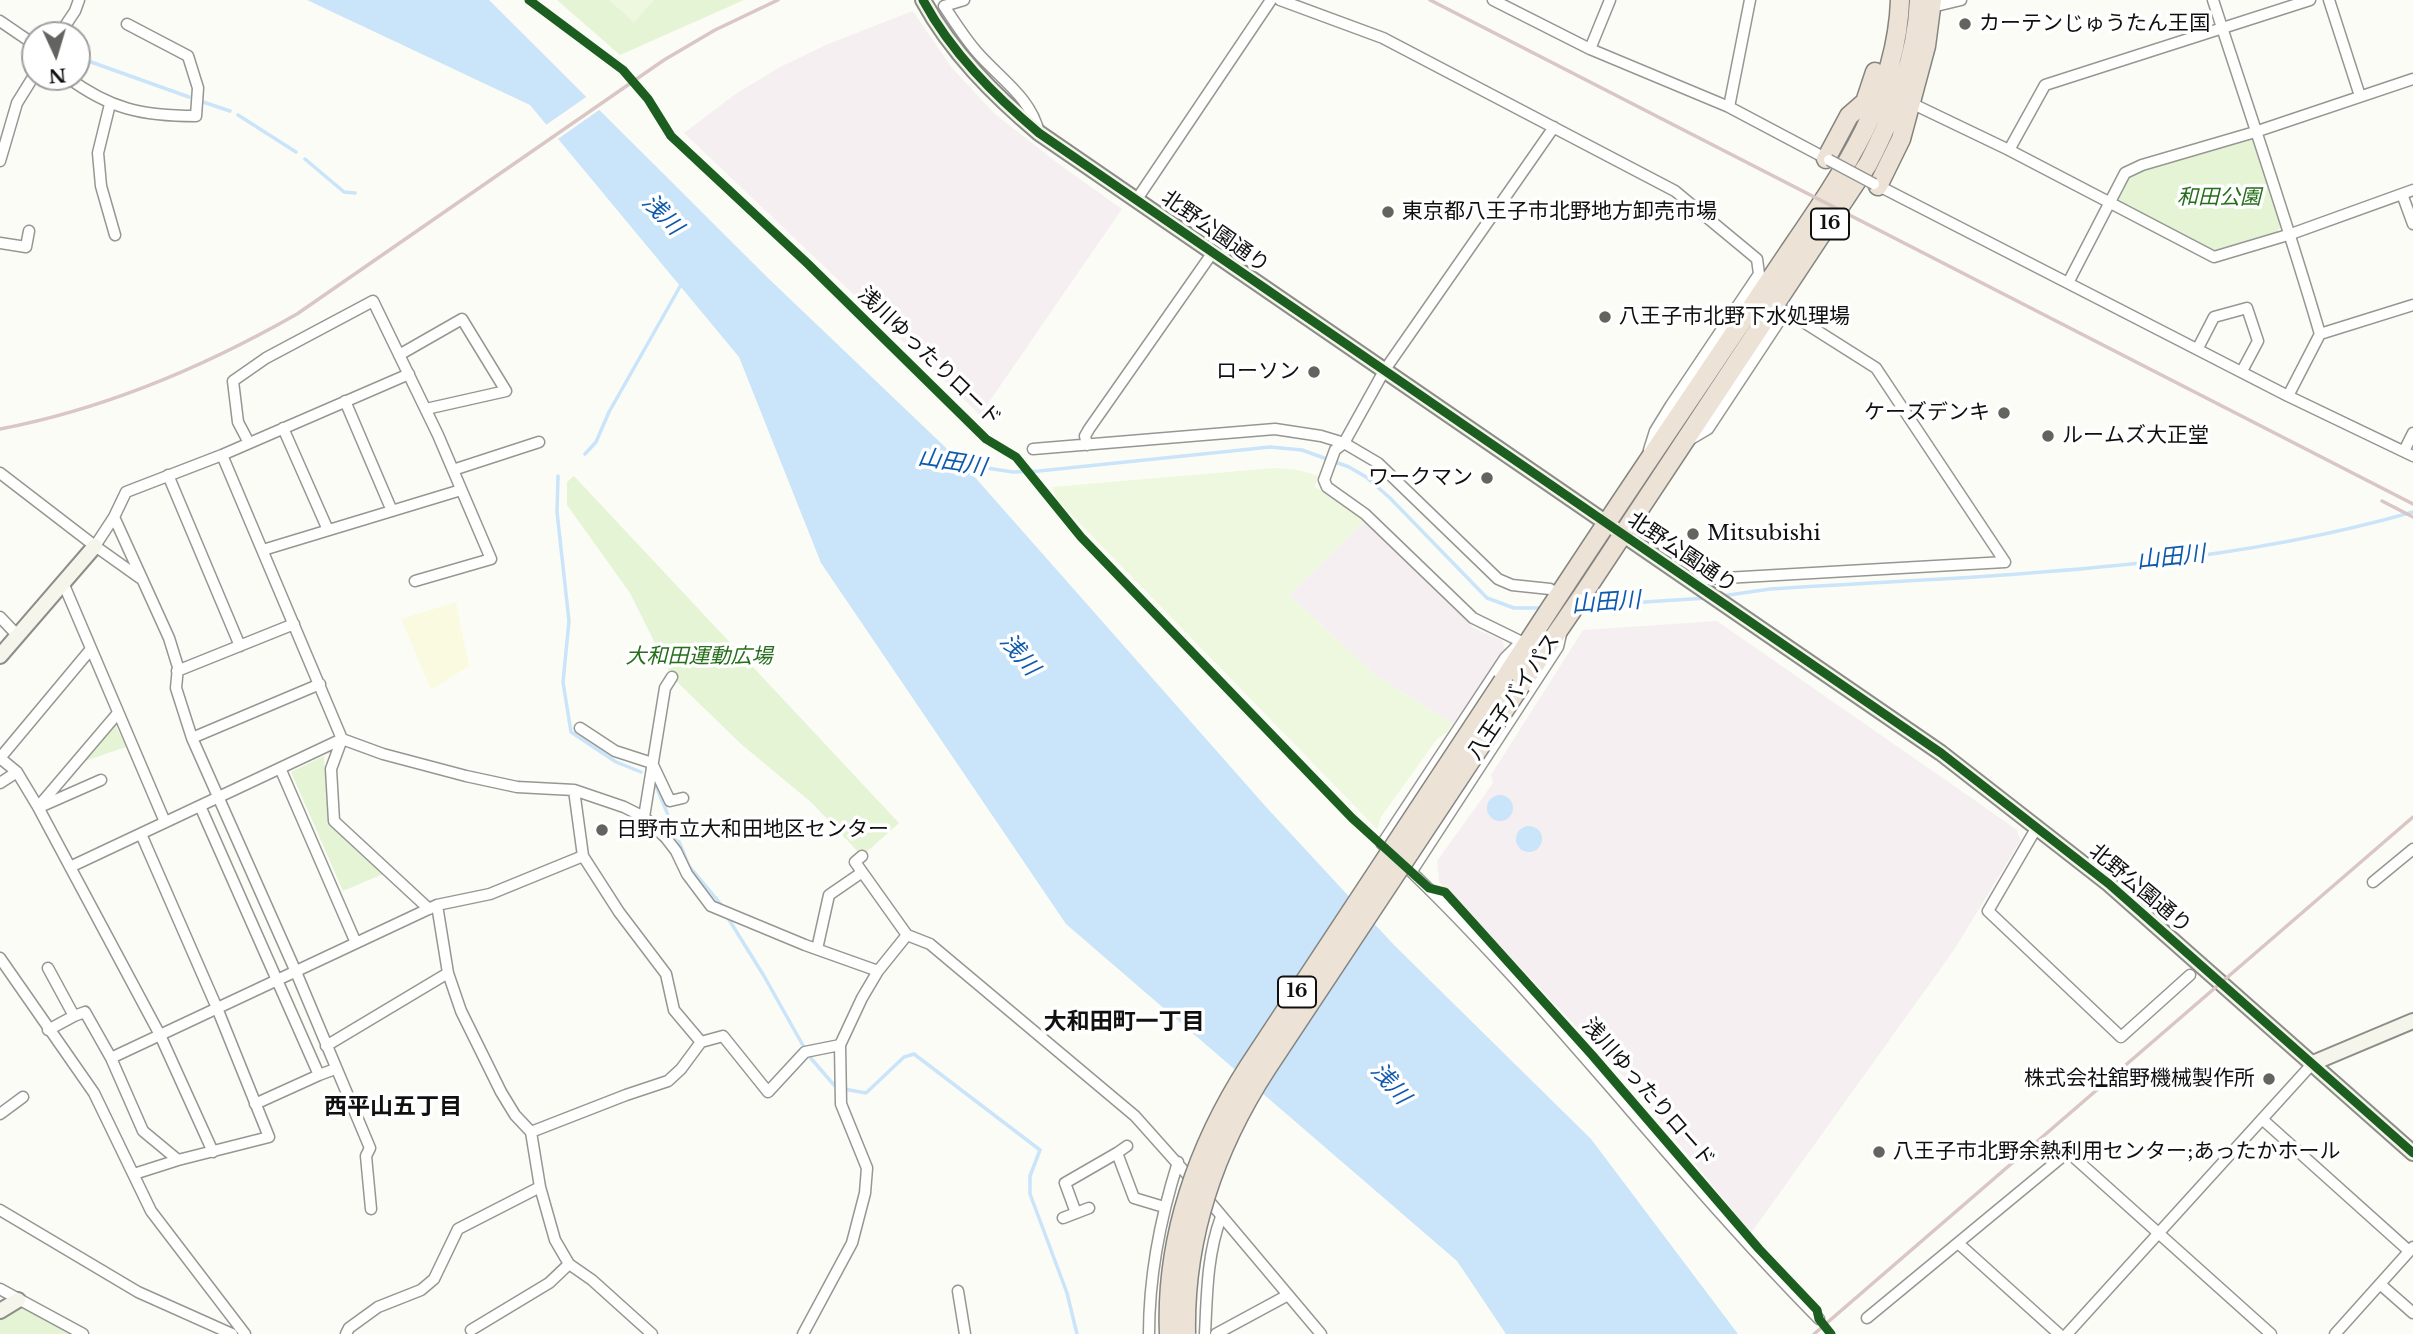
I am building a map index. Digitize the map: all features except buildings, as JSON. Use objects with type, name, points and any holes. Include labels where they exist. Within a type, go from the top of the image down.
[{"type":"highway","points":[[1827,160],[1849,116],[1865,102],[1883,41],[1888,0]]},
{"type":"highway","name":"八王子バイパス","points":[[1169,1334],[1171,1284],[1181,1219],[1196,1169],[1220,1114],[1503,681],[1526,640],[1807,225],[1852,154],[1886,80],[1900,0]]},
{"type":"highway","points":[[1876,185],[1901,139],[1926,46],[1927,2]]},
{"type":"highway","name":"八王子バイパス","points":[[1186,1334],[1189,1270],[1198,1222],[1213,1172],[1237,1116],[1868,164],[1886,128],[1903,83],[1927,2]]},
{"type":"street","points":[[68,21],[79,0]]},
{"type":"street","name":"北野公園通り","points":[[923,0],[964,59],[1003,103],[1039,133],[1941,753],[2109,884],[2413,1153]]},
{"type":"street","points":[[964,0],[944,6],[975,50],[1027,103],[1036,117],[1039,133]]},
{"type":"street","points":[[1137,199],[1272,0]]},
{"type":"street","points":[[1280,0],[1383,38],[1675,191],[1757,259],[1759,274],[1655,431],[1645,465]]},
{"type":"street","points":[[1493,0],[1590,49],[1729,107],[2288,396],[2409,453],[2413,433]]},
{"type":"street","points":[[1590,49],[1610,0]]},
{"type":"street","points":[[1729,107],[1750,0]]},
{"type":"street","points":[[1927,2],[1961,0]]},
{"type":"street","points":[[2213,0],[2291,233],[2320,334],[2288,396]]},
{"type":"street","points":[[2009,150],[2045,85],[2310,0]]},
{"type":"street","points":[[2329,0],[2360,96]]},
{"type":"street","points":[[0,21],[21,35]]},
{"type":"street","points":[[86,91],[110,104],[141,113],[196,116],[198,88],[188,57],[127,24]]},
{"type":"street","points":[[2068,283],[2125,173],[2413,79]]},
{"type":"street","points":[[0,161],[17,103],[24,91]]},
{"type":"street","points":[[1911,103],[2009,150],[2214,257],[2408,192],[2413,225]]},
{"type":"street","points":[[110,104],[98,153],[102,186],[115,235]]},
{"type":"street","points":[[1554,127],[1384,371],[1324,480],[1327,487],[1365,514],[1473,618],[1526,640],[1505,658],[1382,844],[1459,919],[1741,1237],[1819,1319]]},
{"type":"street","points":[[0,243],[26,247],[29,232]]},
{"type":"street","points":[[1087,445],[1085,436],[1089,429],[1213,251]]},
{"type":"street","points":[[248,443],[238,422],[233,382],[266,358],[373,301],[426,409],[491,559],[415,581]]},
{"type":"street","points":[[2320,334],[2413,305]]},
{"type":"street","points":[[2198,348],[2214,317],[2247,308],[2258,341],[2242,371]]},
{"type":"street","points":[[1683,445],[1708,429],[1786,311],[1876,368],[2005,562],[1696,584]]},
{"type":"street","points":[[400,355],[462,320],[506,391],[426,409]]},
{"type":"street","points":[[0,656],[95,547],[126,492],[222,455],[409,374]]},
{"type":"street","points":[[345,401],[391,511]]},
{"type":"street","points":[[283,428],[328,530]]},
{"type":"street","points":[[1033,449],[1275,429],[1301,431],[1378,463],[1498,579],[1512,585],[1550,589],[1558,596]]},
{"type":"street","points":[[453,470],[539,442]]},
{"type":"street","points":[[222,455],[342,739],[331,769],[334,821],[433,907],[448,973],[461,1011],[501,1092],[515,1115],[531,1132],[540,1187],[555,1240],[569,1264],[592,1280],[652,1334]]},
{"type":"street","points":[[0,473],[141,579]]},
{"type":"street","points":[[168,475],[240,646]]},
{"type":"street","points":[[262,550],[461,490]]},
{"type":"street","points":[[114,517],[176,657],[176,688],[192,738],[296,972],[370,1148],[366,1156],[371,1209]]},
{"type":"street","points":[[64,585],[165,822]]},
{"type":"street","points":[[0,617],[18,636]]},
{"type":"street","points":[[1412,871],[1558,647],[1565,620]]},
{"type":"street","points":[[177,671],[294,624]]},
{"type":"street","points":[[91,649],[0,758],[18,772],[38,807],[160,1035],[213,1152]]},
{"type":"street","points":[[644,817],[666,688],[672,677]]},
{"type":"street","points":[[192,738],[320,684]]},
{"type":"street","points":[[38,807],[118,713]]},
{"type":"street","points":[[580,728],[615,751],[652,762],[670,801],[683,798]]},
{"type":"street","points":[[70,867],[342,739],[383,754],[466,776],[517,787],[574,790],[624,807],[644,817],[676,851],[687,874],[711,906],[817,950],[878,971]]},
{"type":"street","points":[[280,768],[356,943]]},
{"type":"street","points":[[0,783],[18,772]]},
{"type":"street","points":[[38,807],[101,780]]},
{"type":"street","points":[[574,790],[583,856],[619,912],[666,974],[674,1010],[701,1042]]},
{"type":"street","points":[[200,806],[319,1075]]},
{"type":"street","points":[[2037,827],[1988,911],[2121,1037],[2190,975]]},
{"type":"street","points":[[134,1174],[269,1137],[217,1008],[141,834]]},
{"type":"street","points":[[2373,882],[2413,849]]},
{"type":"street","points":[[111,1058],[433,907],[490,894],[583,856]]},
{"type":"street","points":[[862,856],[855,862],[861,873],[906,935],[930,944],[1135,1116],[1178,1162],[1321,1334]]},
{"type":"street","points":[[817,950],[829,895],[861,873]]},
{"type":"street","points":[[803,1334],[852,1243],[865,1194],[867,1168],[841,1104],[840,1045],[878,971],[906,935]]},
{"type":"street","points":[[0,958],[94,1093],[151,1211],[245,1334]]},
{"type":"street","points":[[48,968],[74,1016]]},
{"type":"street","points":[[326,1046],[448,973]]},
{"type":"street","points":[[48,1030],[85,1012],[111,1058],[143,1131],[178,1160]]},
{"type":"street","points":[[2067,1334],[2313,1063],[2413,1021]]},
{"type":"street","points":[[531,1132],[626,1095],[668,1082],[701,1042],[723,1037],[768,1092],[805,1052],[840,1045]]},
{"type":"street","points":[[255,1104],[335,1069]]},
{"type":"street","points":[[0,1114],[23,1097]]},
{"type":"street","points":[[2262,1119],[2411,1249],[2335,1334]]},
{"type":"street","points":[[1076,1213],[1065,1183],[1127,1146]]},
{"type":"street","points":[[1867,1318],[2068,1152],[2271,1334]]},
{"type":"street","points":[[1117,1153],[1134,1198],[1164,1207]]},
{"type":"street","points":[[1149,1334],[1150,1286],[1164,1207],[1178,1162]]},
{"type":"street","points":[[346,1334],[349,1328],[378,1307],[421,1290],[434,1279],[458,1229],[540,1187]]},
{"type":"street","points":[[1063,1218],[1089,1208]]},
{"type":"street","points":[[0,1210],[138,1292],[232,1334]]},
{"type":"street","points":[[1205,1334],[1205,1300],[1210,1259],[1221,1217]]},
{"type":"street","points":[[1958,1243],[2059,1334]]},
{"type":"street","points":[[471,1330],[550,1283],[569,1264]]},
{"type":"street","points":[[2380,1284],[2413,1313]]},
{"type":"street","points":[[0,1289],[83,1334]]},
{"type":"street","points":[[958,1292],[965,1334]]},
{"type":"street","points":[[1216,1334],[1289,1295]]},
{"type":"street","points":[[0,1311],[19,1300]]},
{"type":"shaded area","points":[[913,11],[952,68],[995,114],[1122,209],[980,415],[684,133],[734,95],[780,67],[828,44]]},
{"type":"shaded area","points":[[1365,521],[1474,628],[1502,640],[1505,649],[1453,724],[1375,675],[1289,595]]},
{"type":"shaded area","points":[[1717,621],[2016,829],[2021,840],[1954,950],[1751,1233],[1627,1080],[1439,882],[1437,861],[1493,783],[1491,775],[1583,630]]},
{"type":"green space","points":[[557,0],[744,0],[620,55]]},
{"type":"green space","points":[[609,0],[654,0],[634,23]]},
{"type":"green space","name":"和田公園","points":[[2249,138],[2254,140],[2281,226],[2277,232],[2216,253],[2119,204],[2118,191],[2123,181],[2142,167]]},
{"type":"green space","points":[[1274,468],[1298,470],[1319,476],[1314,487],[1330,495],[1365,521],[1289,595],[1375,675],[1453,724],[1437,739],[1381,817],[1377,829],[1057,500],[1052,487]]},
{"type":"green space","name":"大和田運動広場","points":[[574,476],[899,823],[862,856],[812,803],[741,744],[672,677],[630,593],[567,505],[567,482]]},
{"type":"green space","points":[[456,602],[469,666],[431,690],[401,619]]},
{"type":"green space","points":[[115,724],[126,747],[79,763]]},
{"type":"green space","points":[[324,756],[328,820],[383,874],[343,891],[291,772]]},
{"type":"green space","points":[[18,1300],[83,1334],[0,1334],[0,1311]]},
{"type":"water","name":"浅川","points":[[307,0],[489,0],[768,278],[965,466],[1267,808],[1394,945],[1591,1139],[1738,1334],[1506,1334],[1457,1261],[1066,924],[821,563],[739,357],[530,105]]},
{"type":"water","points":[[1500,795],[1509,799],[1513,808],[1509,817],[1500,821],[1491,817],[1487,808],[1491,799]]},
{"type":"water","points":[[1529,826],[1538,830],[1542,839],[1538,848],[1529,852],[1520,848],[1516,839],[1520,830]]},
{"type":"pier","points":[[589,95],[602,108],[555,141],[543,127]]},
{"type":"waterway","points":[[91,62],[189,97]]},
{"type":"waterway","points":[[203,102],[230,111]]},
{"type":"waterway","points":[[238,115],[296,152]]},
{"type":"waterway","points":[[305,159],[344,192],[355,193]]},
{"type":"waterway","points":[[585,454],[596,442],[609,412],[682,283]]},
{"type":"waterway","name":"山田川","points":[[960,464],[1013,472],[1039,471],[1270,447],[1302,450],[1349,467],[1366,477],[1390,498],[1487,598],[1514,608],[1543,608]]},
{"type":"waterway","points":[[558,476],[557,512],[569,621],[563,682],[571,732],[616,762],[641,772]]},
{"type":"waterway","name":"山田川","points":[[1722,596],[1770,589],[2013,574],[2175,559],[2334,532],[2413,512]]},
{"type":"waterway","name":"山田川","points":[[1582,606],[1707,598]]},
{"type":"waterway","points":[[654,781],[689,866],[724,908]]},
{"type":"waterway","points":[[728,918],[805,1049]]},
{"type":"waterway","points":[[844,1089],[866,1093],[904,1057],[914,1054],[1040,1150],[1030,1176],[1030,1194],[1067,1293],[1077,1334]]},
{"type":"waterway","points":[[808,1055],[834,1085]]},
{"type":"railway","points":[[0,429],[78,410],[153,384],[226,352],[297,314],[664,60],[715,30],[778,0]]},
{"type":"railway","points":[[1430,0],[2413,504]]},
{"type":"railway","points":[[2382,501],[2413,517]]},
{"type":"railway","points":[[1814,1334],[2413,817]]},
{"type":"cycle path","name":"浅川ゆったりロード","points":[[529,0],[623,70],[648,99],[671,136],[808,264],[986,439],[1016,457],[1081,537],[1352,818],[1429,888],[1445,892],[1592,1055],[1759,1249],[1817,1310],[1819,1319],[1831,1334]]},
{"type":"cycle path","points":[[923,0],[960,55],[1006,104],[1039,133],[1941,753],[2109,884],[2413,1153]]},
{"type":"place","name":"カーテンじゅうたん王国","points":[[1965,24]]},
{"type":"place","name":"東京都八王子市北野地方卸売市場","points":[[1388,212]]},
{"type":"place","name":"八王子市北野下水処理場","points":[[1605,317]]},
{"type":"place","name":"ローソン","points":[[1314,372]]},
{"type":"place","name":"ケーズデンキ","points":[[2004,413]]},
{"type":"place","name":"ルームズ大正堂","points":[[2048,436]]},
{"type":"place","name":"ワークマン","points":[[1487,478]]},
{"type":"place","name":"Mitsubishi","points":[[1693,534]]},
{"type":"place","name":"日野市立大和田地区センター","points":[[602,830]]},
{"type":"place","name":"株式会社舘野機械製作所","points":[[2269,1079]]},
{"type":"place","name":"八王子市北野余熱利用センター;あったかホール","points":[[1879,1152]]},
{"type":"district","name":"大和田町一丁目","points":[[1124,1023]]},
{"type":"district","name":"西平山五丁目","points":[[393,1108]]}]
